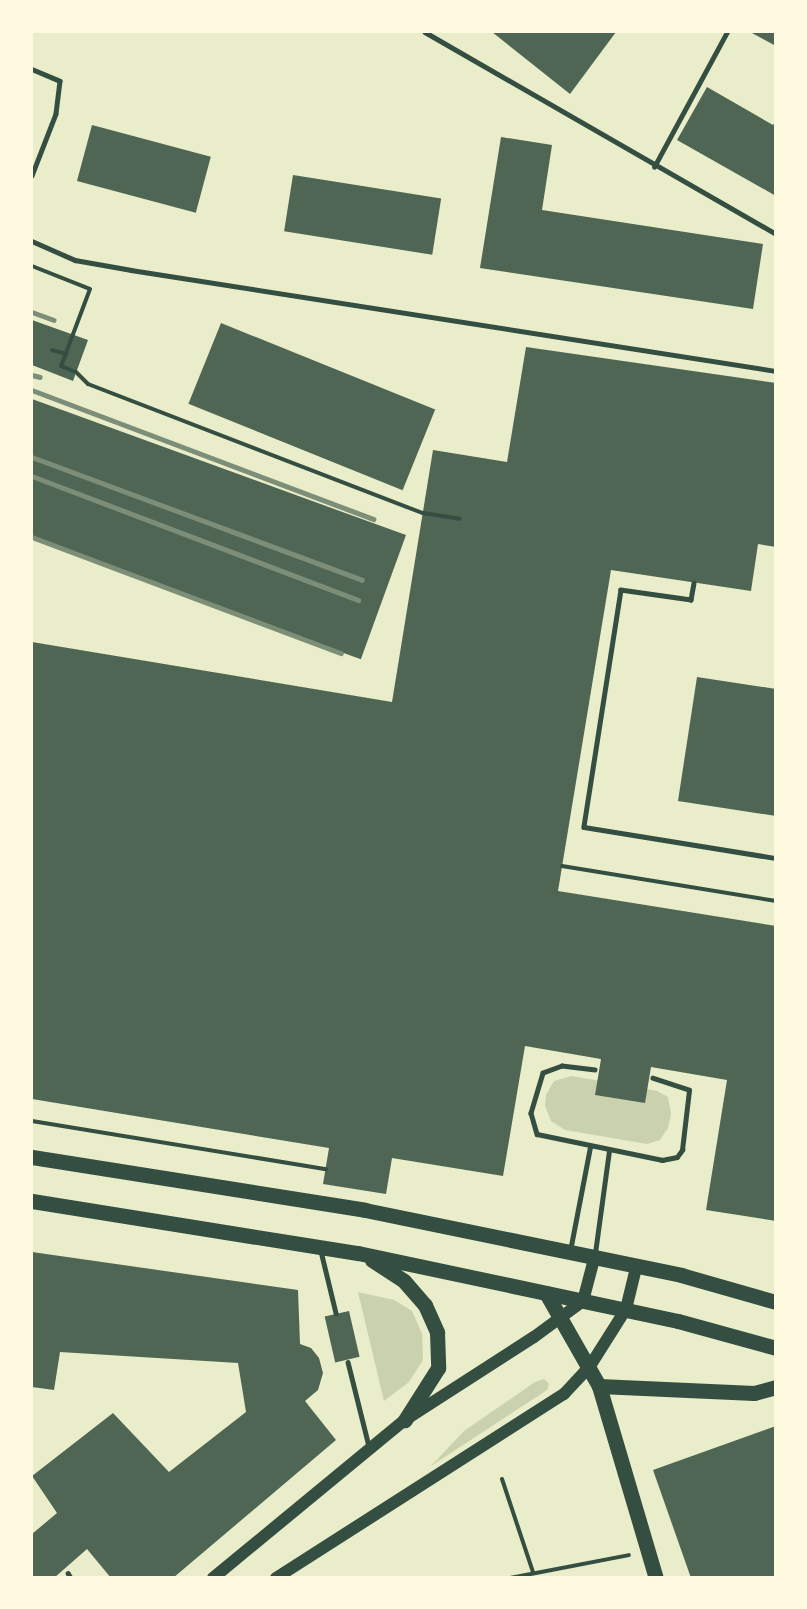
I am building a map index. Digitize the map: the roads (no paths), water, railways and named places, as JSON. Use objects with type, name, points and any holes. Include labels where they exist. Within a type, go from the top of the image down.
[{"type":"main road","points":[[32,1157],[365,1210],[636,1268],[681,1275],[776,1302]]},
{"type":"main road","points":[[32,1201],[358,1253],[583,1300],[776,1348]]},
{"type":"main road","points":[[358,1253],[405,1281],[425,1305],[437,1332],[438,1368],[405,1420]]},
{"type":"main road","points":[[213,1578],[405,1420],[583,1300],[594,1259]]},
{"type":"main road","points":[[276,1578],[564,1394],[590,1366],[626,1310],[636,1268]]},
{"type":"main road","points":[[546,1293],[590,1366],[599,1386],[656,1578]]},
{"type":"main road","points":[[599,1386],[754,1393],[776,1387]]},
{"type":"lane","points":[[425,32],[654,167],[776,234]]},
{"type":"lane","points":[[654,167],[726,32]]},
{"type":"lane","points":[[32,69],[60,81],[56,114],[32,176]]},
{"type":"lane","points":[[32,241],[75,260],[131,270],[776,371]]},
{"type":"lane","points":[[694,583],[691,600],[621,590],[584,827],[776,858]]},
{"type":"lane","points":[[595,1070],[551,1067],[539,1081],[531,1113],[537,1134],[609,1151],[663,1160],[677,1157],[682,1150],[689,1090],[653,1078]]},
{"type":"lane","points":[[570,1254],[590,1147]]},
{"type":"lane","points":[[594,1259],[609,1151]]},
{"type":"lane","points":[[320,1247],[336,1313]]},
{"type":"lane","points":[[348,1362],[370,1449]]},
{"type":"railway","points":[[32,312],[54,320]]},
{"type":"railway","points":[[32,375],[40,377]]},
{"type":"railway","points":[[32,390],[373,519]]},
{"type":"railway","points":[[32,457],[362,580]]},
{"type":"railway","points":[[32,476],[358,600]]},
{"type":"railway","points":[[32,537],[341,653]]}]
